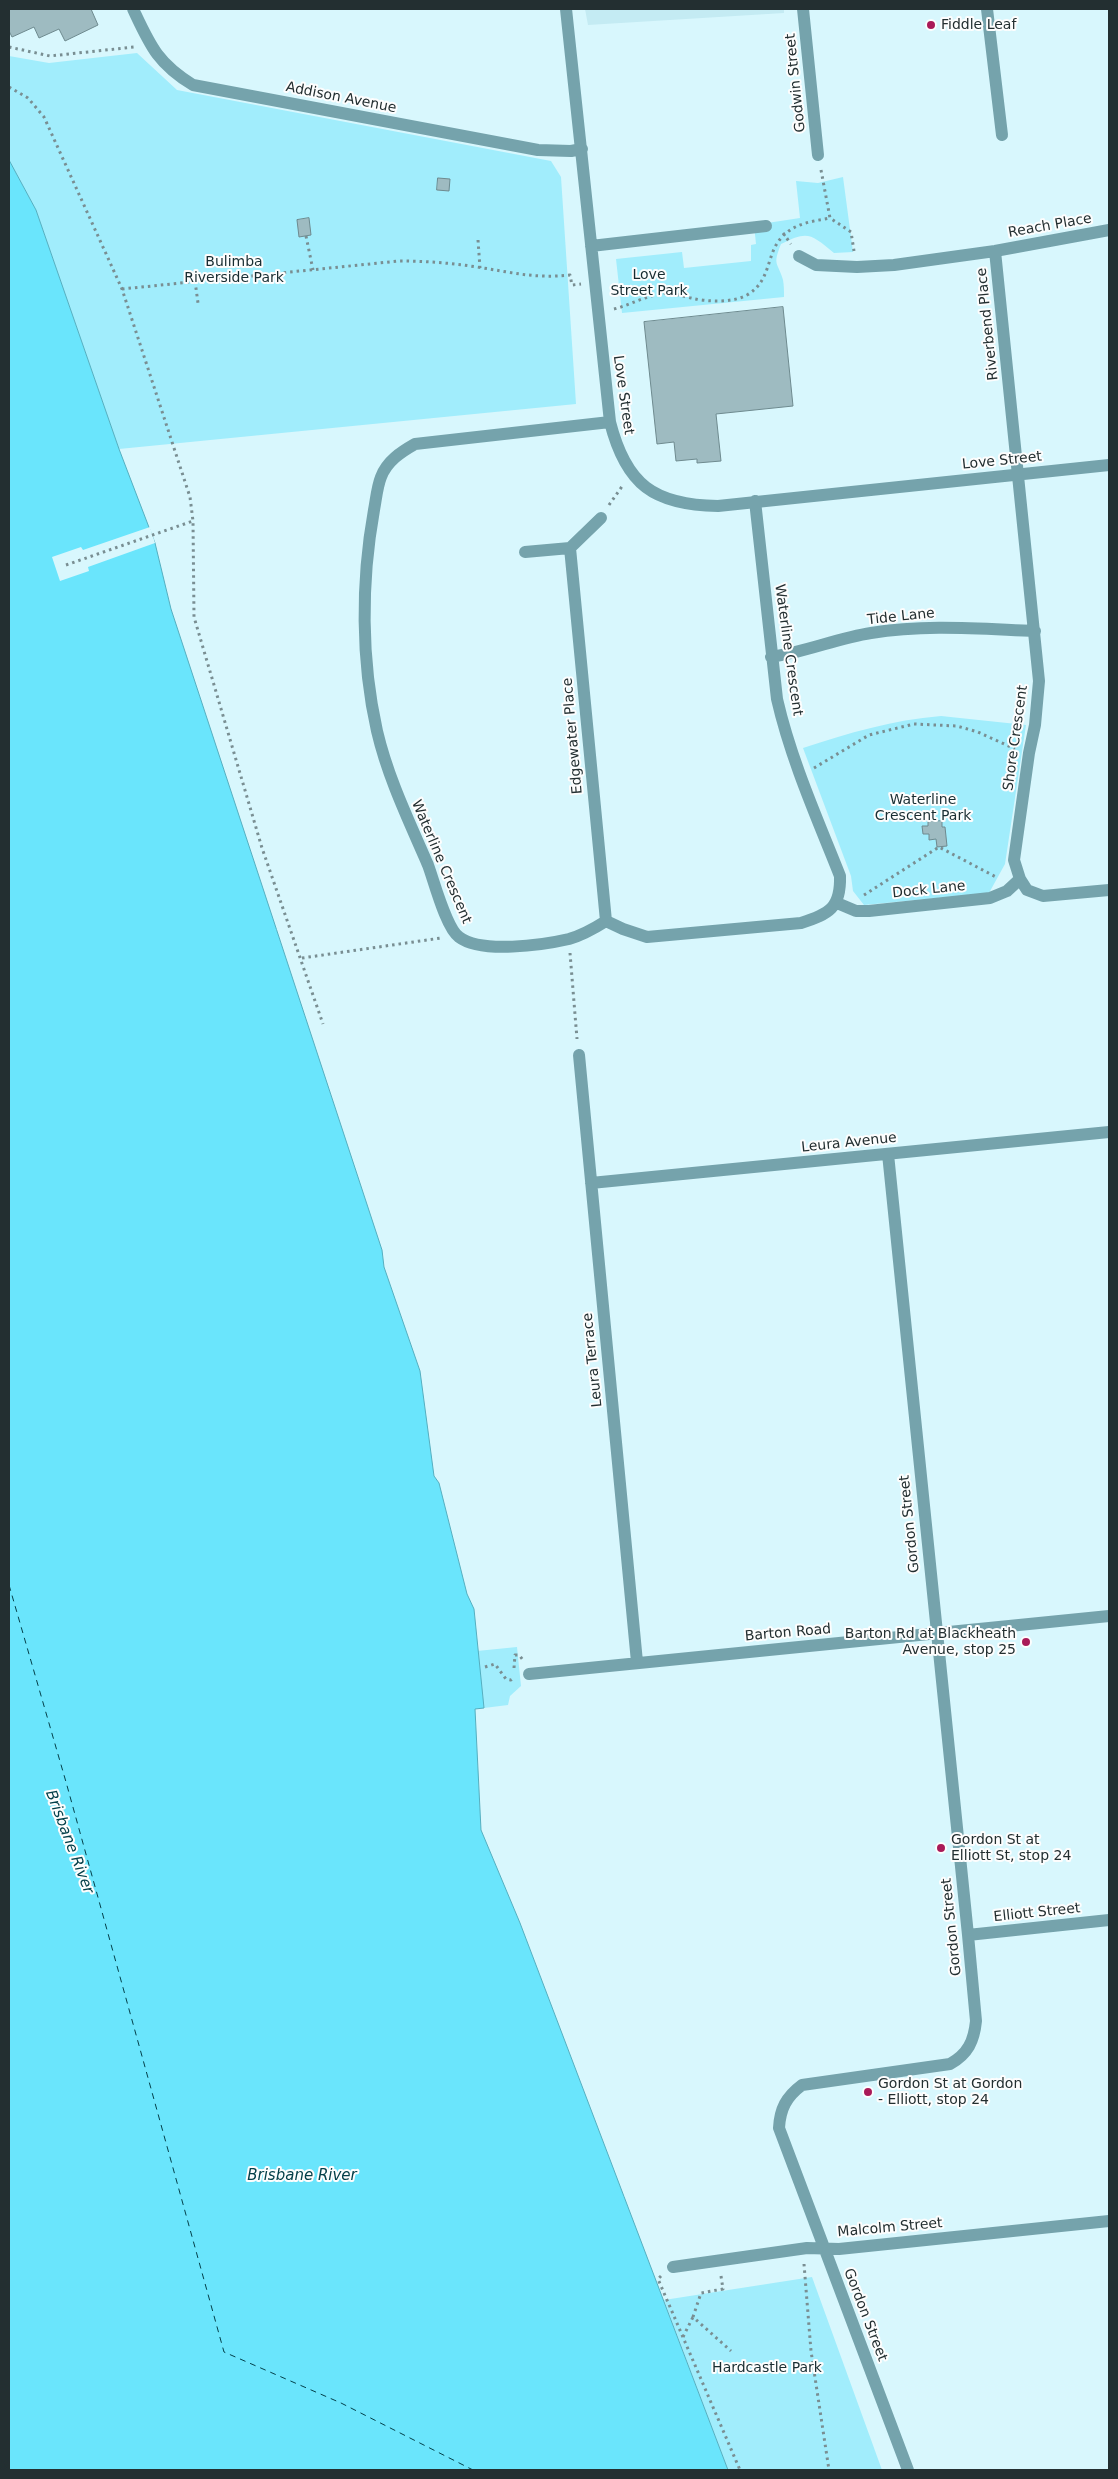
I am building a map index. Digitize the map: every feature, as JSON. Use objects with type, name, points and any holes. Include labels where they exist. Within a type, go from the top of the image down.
[{"type":"street","name":"Addison Avenue","points":[[133,9],[150,45],[170,71],[192,85],[538,150],[571,151],[582,149]]},
{"type":"street","name":"Love Street","points":[[566,9],[610,422],[616,446],[631,473],[664,499],[689,506],[718,506],[1109,465]]},
{"type":"street","name":"Godwin Street","points":[[803,9],[818,155]]},
{"type":"street","points":[[987,9],[1002,134]]},
{"type":"street","points":[[591,246],[766,226]]},
{"type":"street","name":"Reach Place","points":[[995,251],[1109,230]]},
{"type":"street","name":"Riverbend Place","points":[[799,256],[816,265],[857,267],[894,265],[995,251],[1019,474]]},
{"type":"street","name":"Waterline Crescent","points":[[606,920],[591,930],[569,939],[497,948],[472,945],[457,936],[399,803],[377,731],[366,658],[365,586],[370,534],[381,476],[395,456],[415,444],[610,422]]},
{"type":"street","name":"Shore Crescent","points":[[1016,882],[1014,860],[1029,753],[1035,726],[1039,681],[1019,474]]},
{"type":"street","name":"Waterline Crescent","points":[[755,502],[777,699],[784,728],[801,777],[840,876],[841,890],[837,903]]},
{"type":"street","points":[[525,552],[570,548],[601,518]]},
{"type":"street","name":"Edgewater Place","points":[[570,548],[606,920]]},
{"type":"street","name":"Tide Lane","points":[[771,657],[791,654],[871,633],[937,627],[1035,631]]},
{"type":"street","points":[[1016,882],[1028,890],[1043,896],[1109,890]]},
{"type":"street","name":"Dock Lane","points":[[837,903],[861,911],[990,898],[1016,882]]},
{"type":"street","points":[[606,920],[623,929],[647,937],[801,923],[825,915],[837,903]]},
{"type":"street","name":"Leura Terrace","points":[[578,1055],[637,1662]]},
{"type":"street","name":"Leura Avenue","points":[[591,1183],[1109,1132]]},
{"type":"street","name":"Gordon Street","points":[[888,1154],[976,2021],[971,2044],[964,2054],[950,2064],[810,2082],[794,2091],[784,2103],[779,2128],[908,2470]]},
{"type":"street","name":"Barton Road","points":[[529,1674],[1109,1616]]},
{"type":"street","name":"Elliott Street","points":[[968,1935],[1109,1920]]},
{"type":"street","name":"Malcolm Street","points":[[673,2267],[807,2248],[1109,2221]]},
{"type":"path","points":[[9,47],[50,56],[150,45]]},
{"type":"path","points":[[9,86],[28,98],[44,117],[122,288],[190,497],[193,521],[194,617],[262,848],[302,958],[323,1024]]},
{"type":"path","points":[[818,155],[830,218]]},
{"type":"path","points":[[598,312],[631,305],[662,294],[676,294],[710,301],[733,299],[746,295],[758,287],[767,274],[772,252],[784,234],[803,223],[830,218],[851,232],[857,267]]},
{"type":"path","points":[[766,226],[784,234],[799,256]]},
{"type":"path","points":[[306,236],[313,270]]},
{"type":"path","points":[[478,240],[480,268]]},
{"type":"path","points":[[122,288],[399,261],[430,261],[480,268],[512,275],[553,277],[570,275],[572,285],[594,283]]},
{"type":"path","points":[[195,281],[198,303]]},
{"type":"path","points":[[601,518],[631,473]]},
{"type":"path","points":[[66,565],[193,521]]},
{"type":"path","points":[[801,777],[869,735],[914,724],[957,726],[978,732],[1006,746],[1029,753]]},
{"type":"path","points":[[861,911],[856,900],[939,847],[1016,882]]},
{"type":"path","points":[[302,958],[457,936]]},
{"type":"path","points":[[569,939],[578,1055]]},
{"type":"path","points":[[484,1667],[495,1664],[506,1679],[513,1678]]},
{"type":"path","points":[[683,2337],[693,2317],[701,2292],[723,2289],[719,2260]]},
{"type":"path","points":[[804,2264],[811,2351],[829,2470]]},
{"type":"path","points":[[673,2267],[658,2279],[740,2470]]},
{"type":"path","points":[[693,2317],[731,2352]]},
{"type":"shaded area","points":[[585,9],[784,9],[784,13],[588,25]]},
{"type":"green space","name":"Bulimba Riverside Park","points":[[137,53],[177,90],[551,161],[561,177],[576,404],[119,449],[36,210],[9,160],[9,56],[49,63]]},
{"type":"green space","name":"Love Street Park","points":[[843,177],[853,252],[834,253],[809,236],[797,237],[781,244],[776,260],[783,280],[784,297],[622,313],[616,259],[682,252],[684,268],[751,261],[751,245],[756,244],[754,225],[800,218],[796,181],[818,183]]},
{"type":"green space","name":"Waterline Crescent Park","points":[[941,716],[1026,725],[1005,864],[989,893],[864,905],[853,891],[851,876],[803,748],[871,728]]},
{"type":"green space","points":[[517,1647],[521,1686],[510,1696],[508,1705],[484,1708],[477,1651]]},
{"type":"green space","name":"Hardcastle Park","points":[[812,2277],[882,2470],[728,2470],[664,2300]]},
{"type":"water","name":"Brisbane River","points":[[9,160],[36,210],[119,449],[155,543],[171,609],[382,1250],[384,1267],[420,1371],[434,1476],[439,1483],[467,1594],[474,1609],[484,1708],[475,1709],[481,1830],[520,1923],[728,2470],[9,2470]]},
{"type":"pier","points":[[150,527],[155,543],[88,567],[89,571],[60,581],[52,557],[81,547],[83,550]]},
{"type":"building","points":[[9,9],[91,9],[98,25],[65,41],[59,29],[39,38],[34,27],[12,37],[9,31]]},
{"type":"building","points":[[438,178],[450,179],[449,191],[437,190]]},
{"type":"building","points":[[309,218],[311,235],[299,237],[297,220]]},
{"type":"building","points":[[783,307],[793,406],[716,414],[721,461],[697,463],[697,459],[676,461],[674,442],[657,444],[644,322]]},
{"type":"building","points":[[942,821],[942,827],[945,827],[947,846],[937,847],[936,839],[929,840],[929,834],[923,834],[922,826],[928,826],[928,822]]},
{"type":"ferry route","points":[[9,1585],[66,1782],[224,2352],[341,2403],[473,2470]]},
{"type":"place","name":"Fiddle Leaf","points":[[931,25]]},
{"type":"place","name":"Barton Rd at Blackheath Avenue, stop 25","points":[[1026,1642]]},
{"type":"place","name":"Gordon St at Elliott St, stop 24","points":[[941,1848]]},
{"type":"place","name":"Gordon St at Gordon - Elliott, stop 24","points":[[868,2092]]}]
